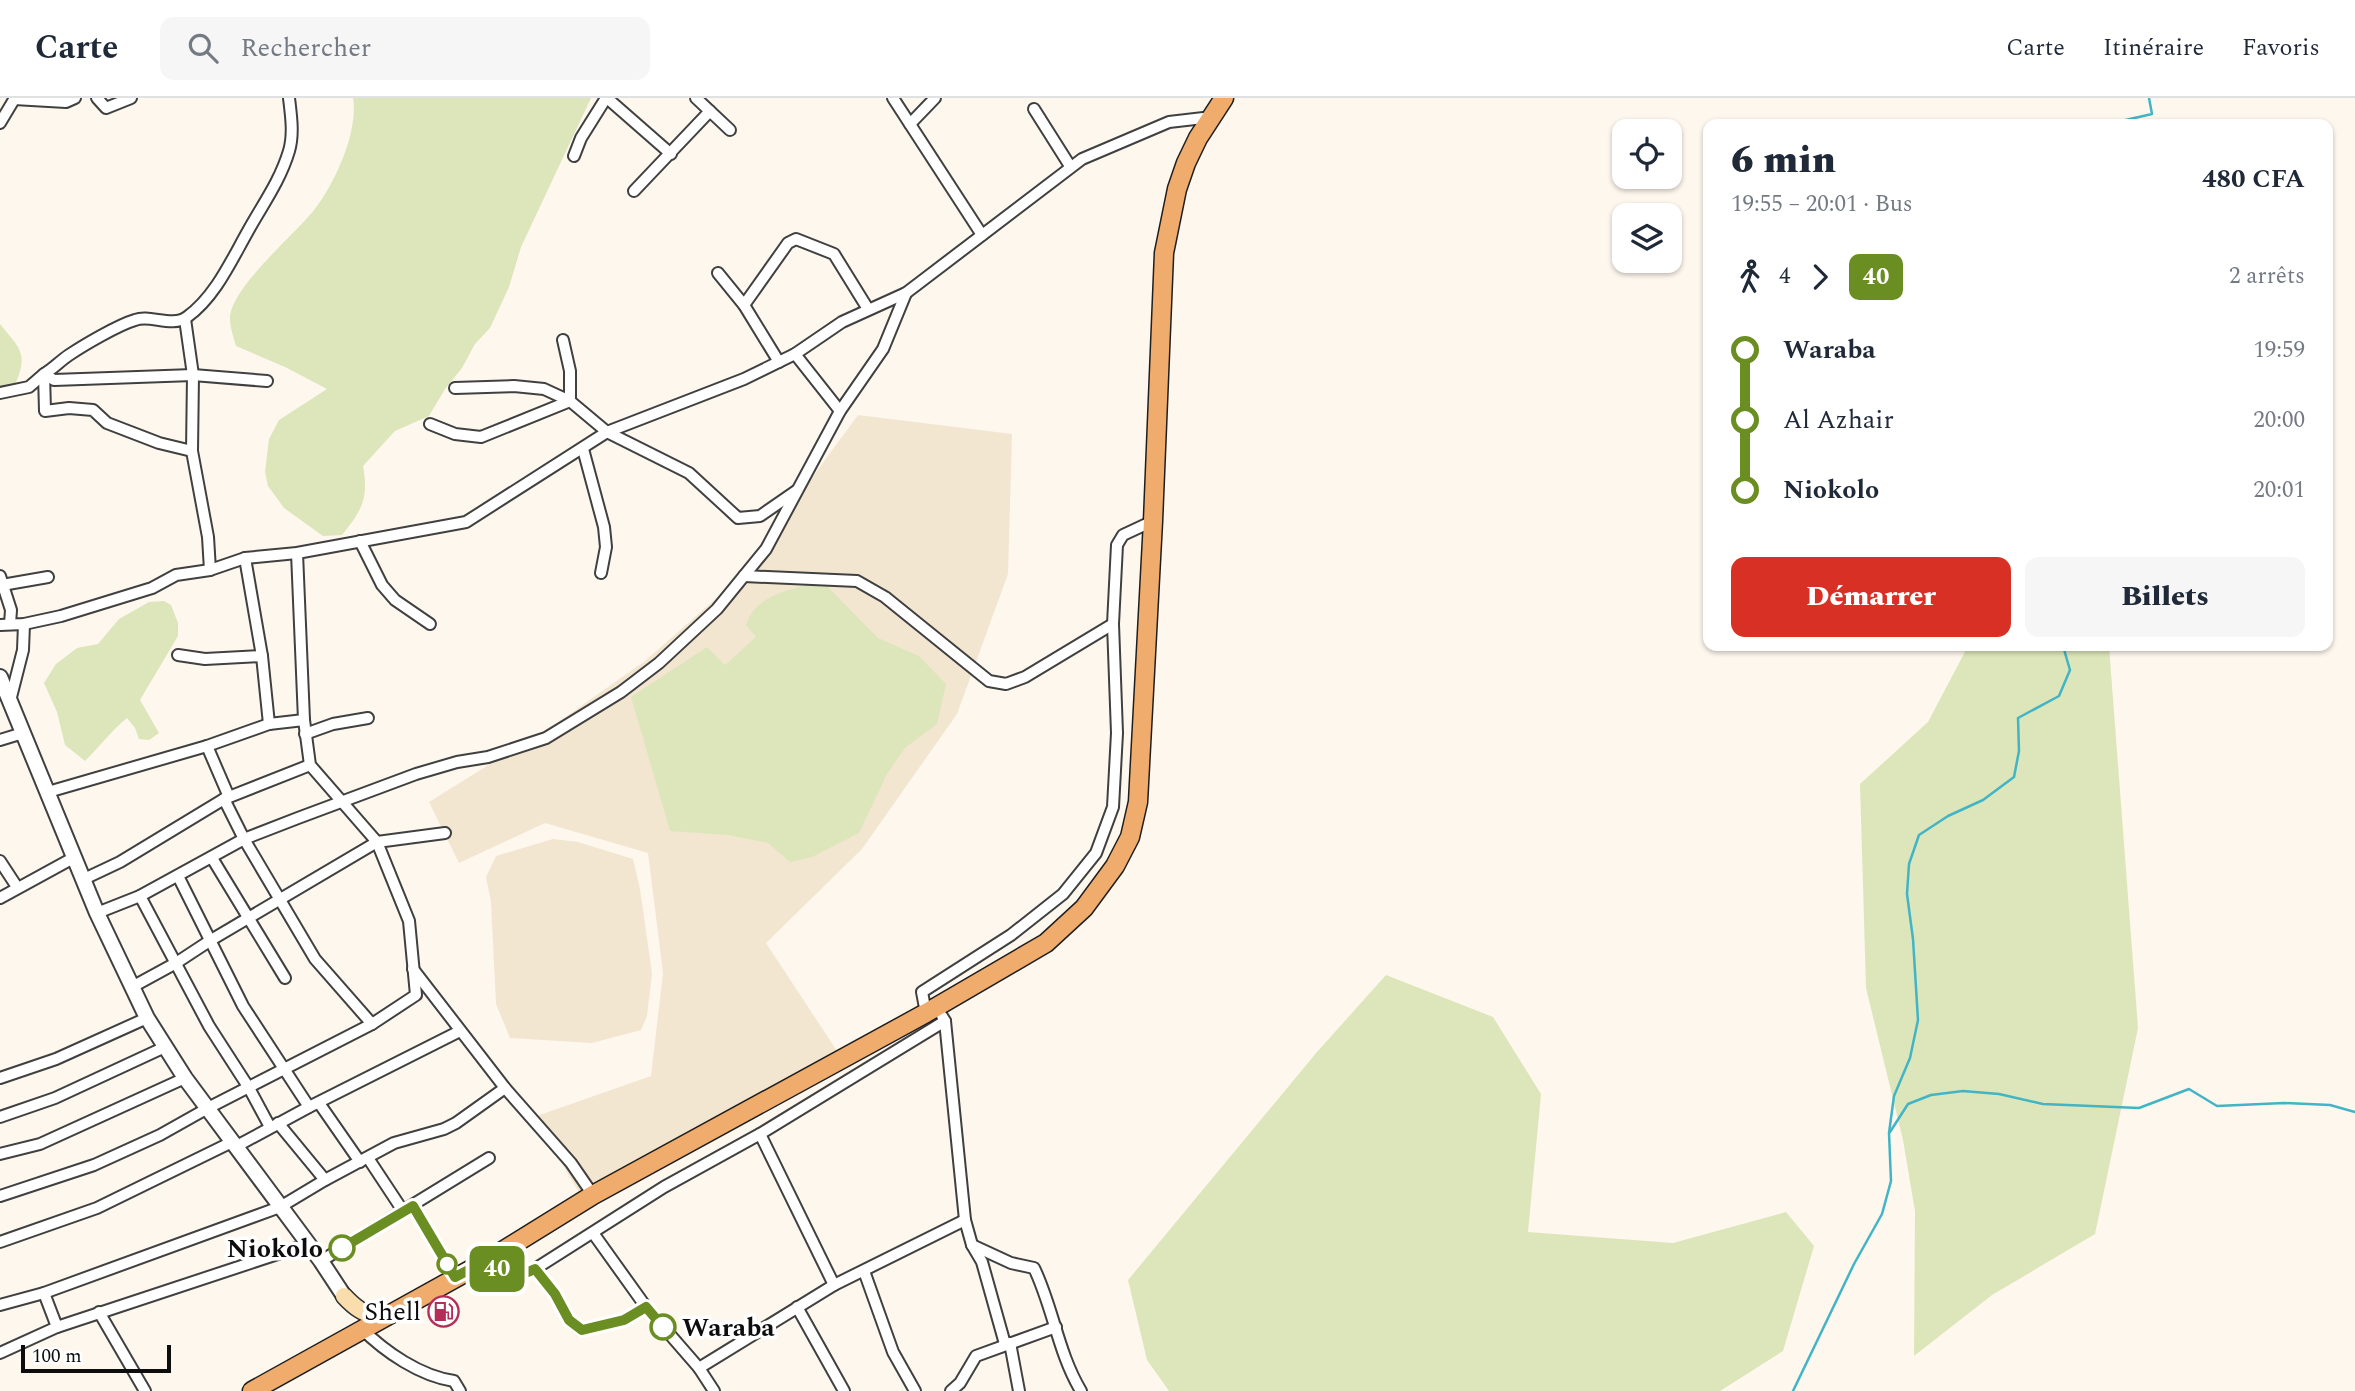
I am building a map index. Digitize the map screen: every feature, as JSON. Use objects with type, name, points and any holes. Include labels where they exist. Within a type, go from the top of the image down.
[{"type":"main road","points":[[251,1391],[488,1260],[593,1195],[936,1014],[1061,931],[1101,889],[1130,837],[1138,802],[1164,253],[1177,189],[1186,163],[1224,98]]},
{"type":"main road","points":[[344,1296],[365,1315],[380,1318]]},
{"type":"main road","points":[[344,1296],[356,1331]]},
{"type":"street","points":[[0,123],[15,99],[66,102],[75,98]]},
{"type":"street","points":[[97,98],[106,108],[131,98]]},
{"type":"street","points":[[0,393],[29,387],[82,347],[136,319],[185,319],[227,270],[269,198],[289,149],[292,124],[289,98]]},
{"type":"street","points":[[574,156],[581,138],[606,98],[671,154]]},
{"type":"street","points":[[696,98],[730,130]]},
{"type":"street","points":[[893,98],[982,235]]},
{"type":"street","points":[[910,124],[935,98]]},
{"type":"street","points":[[1034,109],[1070,166]]},
{"type":"street","points":[[634,191],[710,111]]},
{"type":"street","points":[[48,577],[1,581],[11,610],[5,625],[61,616],[152,588],[176,575],[209,570],[245,558],[297,553],[466,522],[607,432],[744,379],[795,354],[842,322],[906,293],[1082,159],[1169,122],[1212,117]]},
{"type":"street","points":[[744,305],[788,243],[796,239],[834,254],[869,309]]},
{"type":"street","points":[[718,273],[744,305],[779,362]]},
{"type":"street","points":[[97,913],[140,896],[244,839],[416,774],[457,762],[488,757],[546,738],[621,692],[659,663],[717,609],[766,549],[840,411],[883,349],[906,293]]},
{"type":"street","points":[[185,319],[193,375],[192,451],[208,537],[209,570]]},
{"type":"street","points":[[562,340],[570,371],[569,401]]},
{"type":"street","points":[[795,354],[840,411]]},
{"type":"street","points":[[44,374],[54,380],[193,375],[267,381]]},
{"type":"street","points":[[44,374],[45,411],[69,408],[93,410],[107,423],[159,443],[192,451]]},
{"type":"street","points":[[455,387],[544,389],[569,401],[607,432],[689,473],[738,518],[760,516],[799,490]]},
{"type":"street","points":[[430,424],[455,434],[481,437],[569,401]]},
{"type":"street","points":[[583,449],[604,527],[606,547],[601,573]]},
{"type":"street","points":[[1019,1391],[982,1262],[972,1245],[964,1220],[936,1014],[921,1000],[922,992],[1011,935],[1063,894],[1096,853],[1113,807],[1118,733],[1113,624],[1117,545],[1123,535],[1153,521]]},
{"type":"street","points":[[360,541],[382,585],[395,600],[430,624]]},
{"type":"street","points":[[0,1196],[94,1165],[160,1135],[372,1024],[416,995],[409,921],[377,842],[310,765],[304,720],[297,553]]},
{"type":"street","points":[[245,558],[262,656],[269,724]]},
{"type":"street","points":[[744,576],[857,580],[885,597],[989,681],[1006,684],[1026,677],[1113,624]]},
{"type":"street","points":[[10,701],[23,650],[24,624]]},
{"type":"street","points":[[178,655],[205,659],[262,656]]},
{"type":"street","points":[[0,677],[97,913],[147,1018],[185,1078],[309,1244],[344,1296]]},
{"type":"street","points":[[305,734],[333,724],[368,718]]},
{"type":"street","points":[[48,792],[207,746],[269,724],[304,720]]},
{"type":"street","points":[[0,740],[23,733]]},
{"type":"street","points":[[207,746],[244,839],[315,959],[372,1024]]},
{"type":"street","points":[[84,879],[120,862],[226,798],[310,765]]},
{"type":"street","points":[[132,987],[377,842],[444,833]]},
{"type":"street","points":[[0,898],[75,857]]},
{"type":"street","points":[[212,858],[285,978]]},
{"type":"street","points":[[0,862],[17,887]]},
{"type":"street","points":[[178,876],[243,1006],[284,1069],[408,1208],[455,1277]]},
{"type":"street","points":[[140,896],[209,1026],[249,1088],[274,1125],[324,1180]]},
{"type":"street","points":[[413,969],[505,1088],[571,1163],[593,1195]]},
{"type":"street","points":[[488,1260],[504,1277],[514,1278],[535,1269],[664,1187],[760,1134],[936,1014]]},
{"type":"street","points":[[0,1078],[56,1059],[147,1018]]},
{"type":"street","points":[[0,1242],[97,1208],[234,1145],[460,1031]]},
{"type":"street","points":[[0,1117],[55,1098],[165,1047]]},
{"type":"street","points":[[0,1154],[40,1144],[185,1078]]},
{"type":"street","points":[[0,1306],[44,1293],[280,1207],[394,1143],[456,1124],[505,1088]]},
{"type":"street","points":[[760,1134],[834,1285]]},
{"type":"street","points":[[321,1261],[489,1158]]},
{"type":"street","points":[[699,1367],[834,1285],[964,1220]]},
{"type":"street","points":[[593,1233],[646,1307],[699,1367],[714,1391]]},
{"type":"street","points":[[0,1353],[57,1327],[99,1312],[309,1244]]},
{"type":"street","points":[[972,1245],[1011,1263],[1034,1268],[1048,1297],[1055,1327],[1081,1391]]},
{"type":"street","points":[[535,1269],[555,1294],[569,1320],[582,1330],[624,1320],[646,1307]]},
{"type":"street","points":[[864,1271],[893,1352],[915,1391]]},
{"type":"street","points":[[44,1293],[57,1327]]},
{"type":"street","points":[[797,1307],[844,1391]]},
{"type":"street","points":[[99,1312],[145,1391]]},
{"type":"street","points":[[951,1391],[960,1383],[976,1356],[1055,1327]]},
{"type":"street","points":[[356,1331],[418,1369],[441,1379],[454,1381],[460,1391]]},
{"type":"shaded area","points":[[858,415],[1012,434],[1008,574],[957,714],[862,849],[766,943],[839,1054],[583,1199],[534,1117],[651,1076],[663,973],[648,853],[545,823],[459,863],[429,802],[564,718],[645,661],[737,580]]},
{"type":"shaded area","points":[[553,839],[578,842],[633,859],[652,973],[647,1016],[641,1030],[592,1043],[510,1038],[496,1004],[491,902],[486,877],[496,856]]},
{"type":"green space","points":[[353,98],[591,98],[521,247],[509,287],[490,328],[475,344],[429,416],[395,431],[363,466],[365,487],[362,504],[342,535],[323,536],[284,508],[268,486],[265,472],[269,439],[279,420],[327,389],[236,346],[230,319],[232,307],[249,280],[308,217],[326,192],[348,144],[354,112]]},
{"type":"green space","points":[[0,324],[17,346],[22,358],[15,385],[0,392]]},
{"type":"green space","points":[[806,585],[827,586],[878,638],[919,656],[946,684],[937,724],[905,748],[887,774],[859,833],[812,857],[790,862],[768,843],[728,835],[670,831],[631,697],[707,647],[725,665],[756,637],[746,625],[755,608],[770,598]]},
{"type":"green space","points":[[164,601],[171,605],[178,623],[178,636],[140,700],[159,733],[149,740],[139,739],[127,718],[85,761],[65,745],[57,712],[44,683],[56,664],[77,648],[98,644],[119,619],[149,602]]},
{"type":"green space","points":[[1965,651],[2109,651],[2138,1028],[2095,1234],[1992,1295],[1914,1356],[1915,1211],[1903,1140],[1866,988],[1860,784],[1928,722]]},
{"type":"green space","points":[[1386,975],[1493,1017],[1541,1094],[1528,1232],[1673,1243],[1786,1212],[1814,1246],[1783,1351],[1720,1391],[1169,1391],[1147,1360],[1128,1280],[1317,1052]]},
{"type":"waterway","points":[[2130,119],[2152,114],[2149,98]]},
{"type":"waterway","points":[[1793,1391],[1854,1264],[1882,1214],[1891,1181],[1889,1133],[1894,1096],[1910,1058],[1918,1020],[1907,894],[1909,864],[1919,835],[1948,816],[1983,800],[2014,777],[2019,751],[2018,718],[2059,696],[2070,670],[2064,651]]},
{"type":"waterway","points":[[1890,1132],[1908,1104],[1931,1095],[1963,1091],[1999,1094],[2043,1104],[2139,1108],[2189,1089],[2217,1106],[2284,1103],[2330,1105],[2355,1112]]},
{"type":"bus line","name":"40","points":[[342,1248],[413,1206],[455,1277],[488,1260],[504,1277],[514,1278],[535,1269],[555,1294],[569,1320],[582,1330],[624,1320],[646,1307],[663,1327]]},
{"type":"place","name":"Niokolo","points":[[342,1248]]},
{"type":"place","name":"Shell","points":[[444,1311]]},
{"type":"place","name":"Waraba","points":[[663,1327]]}]
